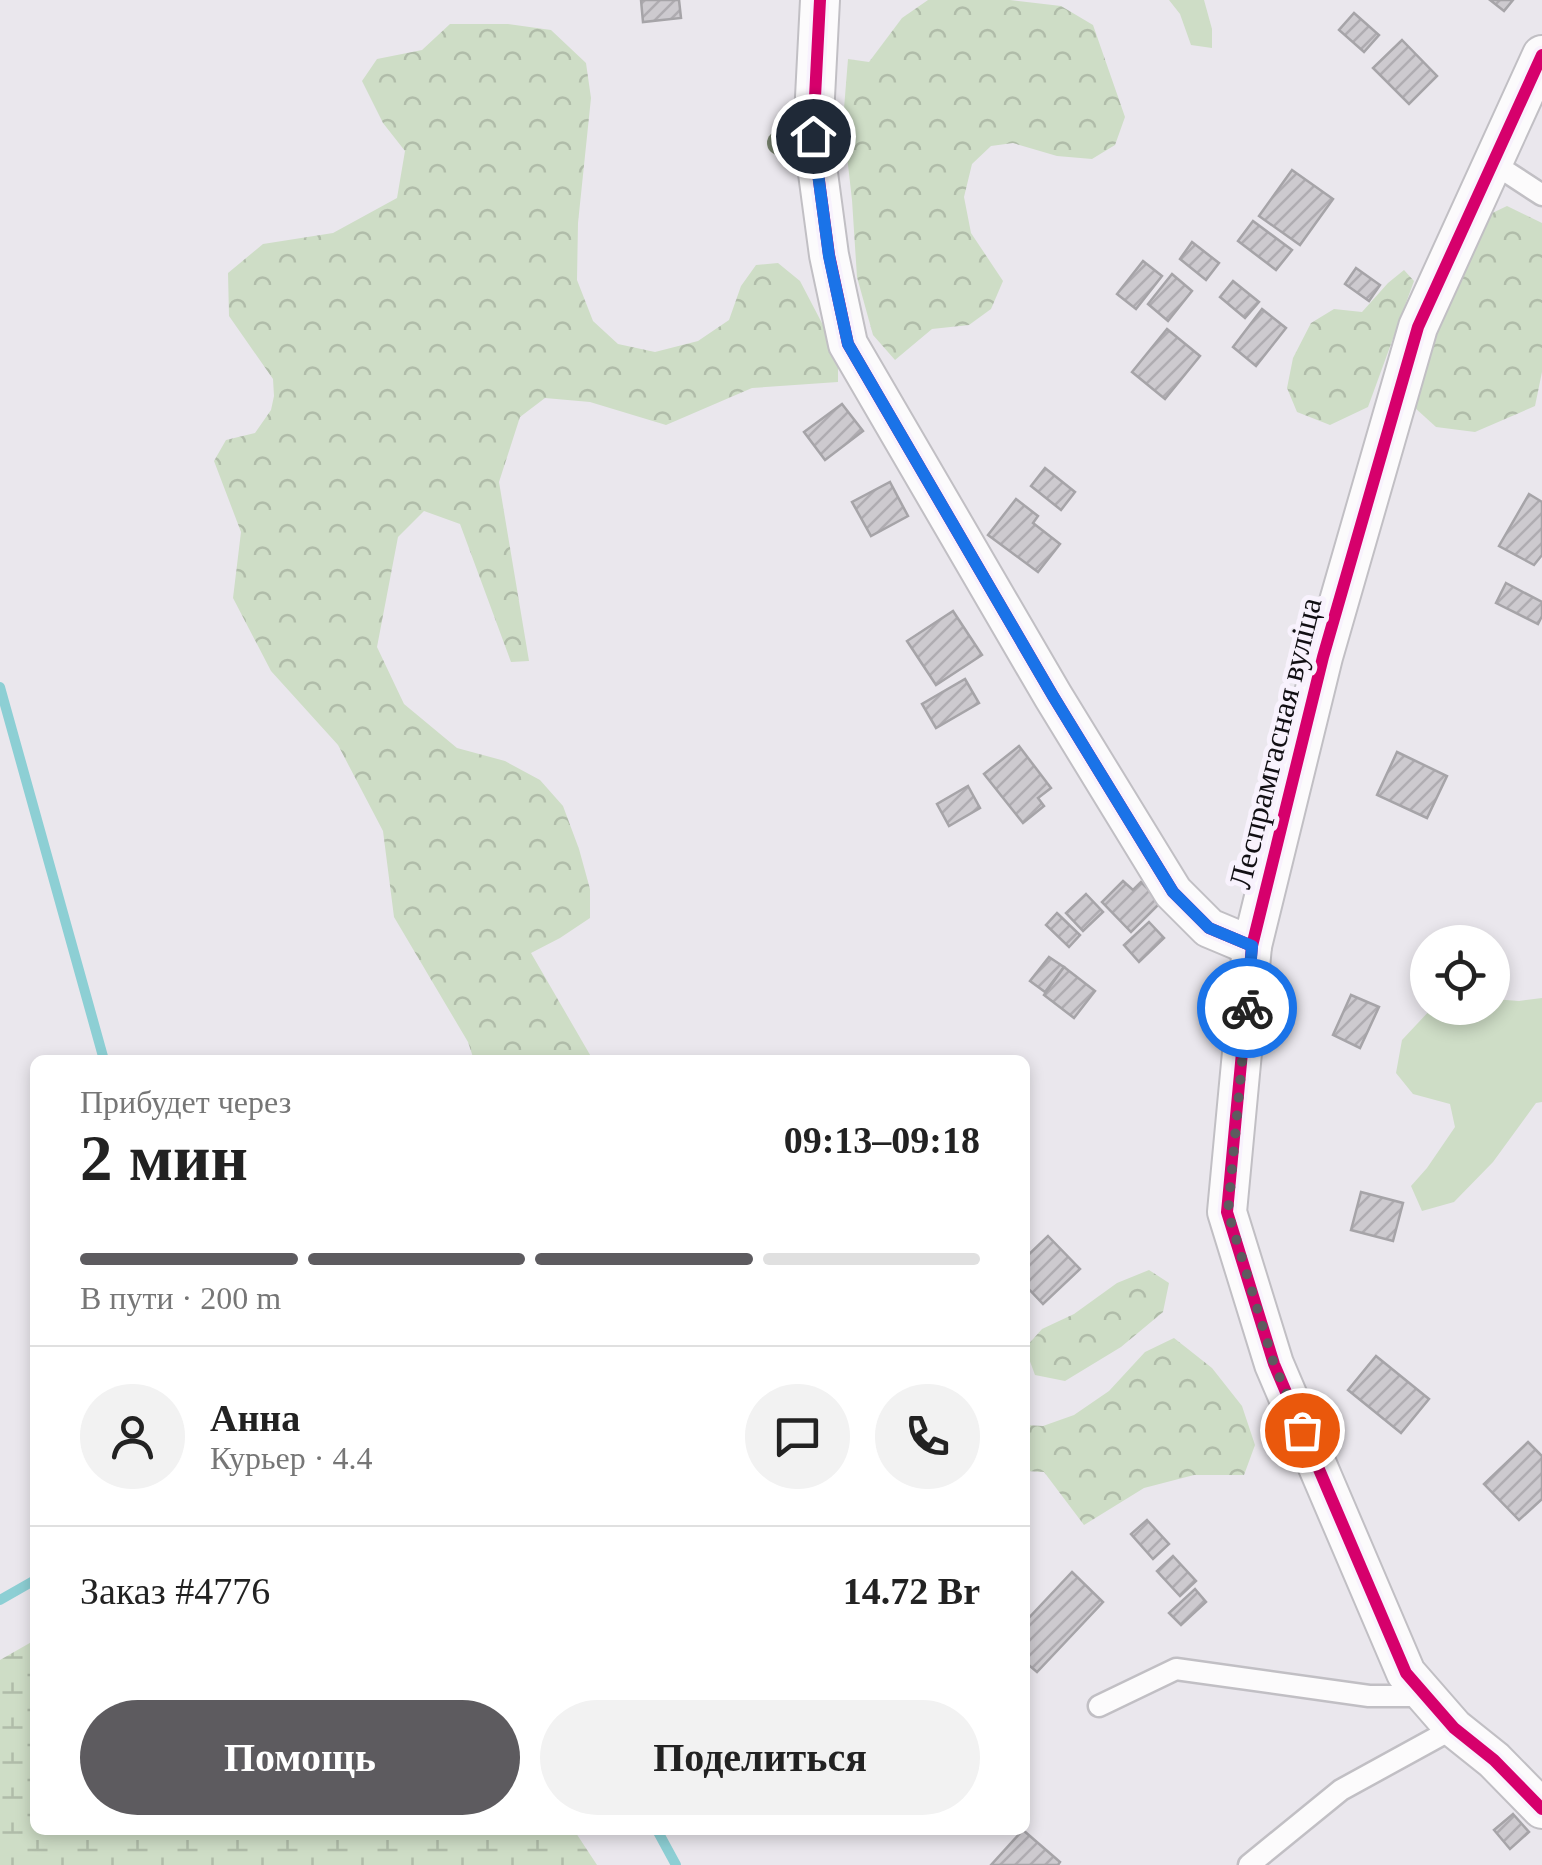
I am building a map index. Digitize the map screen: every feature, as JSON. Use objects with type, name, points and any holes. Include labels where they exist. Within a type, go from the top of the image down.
[{"type":"street","points":[[820,0],[813,136],[829,256],[848,344],[1053,696],[1173,892],[1209,928],[1252,946]]},
{"type":"street","name":"Леспрамгасная вуліца","points":[[1542,55],[1418,328],[1322,657],[1252,946],[1228,1212],[1274,1364],[1406,1673],[1454,1728],[1494,1760],[1542,1809]]},
{"type":"lane","points":[[1493,163],[1542,195]]},
{"type":"lane","points":[[1099,1706],[1176,1669],[1370,1696],[1426,1696]]},
{"type":"lane","points":[[1249,1865],[1340,1790],[1454,1728]]},
{"type":"green space","points":[[928,0],[1010,0],[1061,6],[1093,25],[1125,117],[1115,145],[1092,159],[1057,156],[1013,143],[991,146],[972,164],[964,197],[971,233],[1003,281],[991,309],[969,325],[932,329],[895,360],[873,335],[857,277],[843,121],[848,59],[869,62],[902,18]]},
{"type":"green space","points":[[1169,0],[1204,0],[1212,29],[1212,48],[1191,45],[1180,14]]},
{"type":"green space","points":[[450,24],[508,24],[551,30],[586,63],[591,98],[578,223],[577,280],[593,321],[618,344],[655,352],[698,341],[729,320],[741,286],[756,265],[778,263],[800,281],[838,357],[838,382],[752,388],[666,425],[590,402],[545,398],[520,417],[499,482],[529,661],[511,662],[460,524],[424,511],[398,537],[377,647],[404,704],[457,748],[505,761],[540,780],[563,806],[579,849],[590,889],[590,918],[531,953],[590,1055],[472,1055],[394,917],[383,831],[338,745],[271,671],[233,598],[241,532],[214,461],[226,440],[255,433],[271,410],[274,396],[273,379],[229,316],[228,273],[263,244],[333,233],[397,198],[405,151],[383,123],[362,81],[377,59],[422,50]]},
{"type":"green space","points":[[1507,206],[1542,223],[1542,372],[1535,406],[1475,432],[1436,427],[1414,407],[1416,378],[1486,216]]},
{"type":"green space","points":[[1404,270],[1414,281],[1368,407],[1330,425],[1297,412],[1287,388],[1293,358],[1311,323],[1334,309],[1362,312]]},
{"type":"green space","points":[[1542,998],[1542,1102],[1536,1103],[1493,1162],[1454,1202],[1422,1211],[1411,1186],[1455,1127],[1450,1104],[1413,1094],[1396,1073],[1402,1040],[1416,1025],[1510,1025],[1510,1000]]},
{"type":"green space","points":[[1149,1270],[1169,1283],[1163,1312],[1121,1347],[1065,1381],[1035,1375],[1030,1342],[1042,1329],[1074,1314],[1117,1283]]},
{"type":"green space","points":[[1174,1338],[1212,1368],[1242,1406],[1255,1445],[1244,1475],[1194,1475],[1144,1488],[1084,1525],[1044,1472],[1030,1471],[1030,1425],[1043,1426],[1074,1415],[1109,1391],[1145,1352]]},
{"type":"green space","points":[[30,1643],[30,1835],[577,1835],[597,1865],[0,1865],[0,1660]]},
{"type":"building","points":[[641,0],[679,0],[681,18],[643,22]]},
{"type":"building","points":[[1490,0],[1513,0],[1504,11]]},
{"type":"building","points":[[1354,13],[1379,35],[1364,52],[1339,30]]},
{"type":"building","points":[[1402,40],[1437,76],[1409,104],[1373,68]]},
{"type":"building","points":[[1292,170],[1333,199],[1300,245],[1259,216]]},
{"type":"building","points":[[1253,221],[1292,250],[1276,270],[1238,241]]},
{"type":"building","points":[[1192,242],[1219,263],[1206,280],[1180,259]]},
{"type":"building","points":[[1143,261],[1162,276],[1136,309],[1117,294]]},
{"type":"building","points":[[1356,268],[1380,285],[1369,301],[1345,284]]},
{"type":"building","points":[[1172,274],[1192,291],[1168,321],[1148,304]]},
{"type":"building","points":[[1233,281],[1259,302],[1245,318],[1220,297]]},
{"type":"building","points":[[1262,309],[1286,328],[1256,366],[1233,347]]},
{"type":"building","points":[[1167,329],[1200,356],[1165,399],[1132,372]]},
{"type":"building","points":[[842,404],[863,431],[825,460],[804,432]]},
{"type":"building","points":[[1045,468],[1075,492],[1061,510],[1031,486]]},
{"type":"building","points":[[890,482],[908,516],[871,536],[852,502]]},
{"type":"building","points":[[1529,494],[1542,502],[1542,555],[1534,565],[1499,546]]},
{"type":"building","points":[[1016,499],[1038,516],[1033,523],[1060,544],[1038,572],[988,535]]},
{"type":"building","points":[[1506,583],[1542,602],[1538,624],[1496,603]]},
{"type":"building","points":[[953,611],[982,655],[936,685],[907,641]]},
{"type":"building","points":[[965,679],[979,703],[936,728],[922,704]]},
{"type":"building","points":[[1019,746],[1051,788],[1038,798],[1044,806],[1023,823],[984,774]]},
{"type":"building","points":[[1397,752],[1447,776],[1427,818],[1377,795]]},
{"type":"building","points":[[968,786],[980,808],[949,826],[937,804]]},
{"type":"building","points":[[1123,881],[1133,890],[1141,882],[1161,902],[1131,932],[1102,902]]},
{"type":"building","points":[[1086,894],[1103,912],[1083,931],[1066,913]]},
{"type":"building","points":[[1057,913],[1080,935],[1069,947],[1046,925]]},
{"type":"building","points":[[1149,922],[1164,938],[1139,962],[1124,945]]},
{"type":"building","points":[[1049,957],[1064,967],[1045,992],[1030,981]]},
{"type":"building","points":[[1064,967],[1095,991],[1074,1018],[1044,995]]},
{"type":"building","points":[[1351,995],[1379,1007],[1360,1048],[1333,1035]]},
{"type":"building","points":[[1361,1192],[1403,1203],[1393,1241],[1351,1230]]},
{"type":"building","points":[[1048,1236],[1080,1269],[1043,1304],[1030,1290],[1030,1253]]},
{"type":"building","points":[[1376,1356],[1429,1399],[1401,1433],[1348,1390]]},
{"type":"building","points":[[1528,1442],[1542,1456],[1542,1499],[1519,1520],[1484,1484]]},
{"type":"building","points":[[1147,1520],[1169,1544],[1153,1559],[1131,1534]]},
{"type":"building","points":[[1173,1556],[1196,1581],[1180,1596],[1157,1571]]},
{"type":"building","points":[[1072,1572],[1103,1602],[1037,1672],[1030,1666],[1030,1617]]},
{"type":"building","points":[[1195,1589],[1206,1602],[1181,1625],[1169,1613]]},
{"type":"building","points":[[1513,1814],[1529,1832],[1510,1849],[1494,1830]]},
{"type":"building","points":[[1018,1835],[1029,1835],[1060,1862],[1058,1865],[991,1865]]},
{"type":"waterway","points":[[0,687],[103,1055]]},
{"type":"waterway","points":[[0,1600],[30,1583]]},
{"type":"waterway","points":[[660,1835],[676,1865]]},
{"type":"cycle path","points":[[820,0],[813,136],[829,255],[848,344],[1053,696],[1173,892],[1209,928],[1252,946]]},
{"type":"cycle path","points":[[1542,55],[1418,327],[1323,657],[1252,946],[1227,1212],[1274,1364],[1406,1673],[1454,1728],[1494,1760],[1542,1809]]},
{"type":"way so far","points":[[1247,1008],[1228,1212],[1274,1364],[1302,1430]]},
{"type":"route","points":[[813,136],[829,256],[848,344],[1053,696],[1173,892],[1209,928],[1252,946],[1247,1008]]}]
